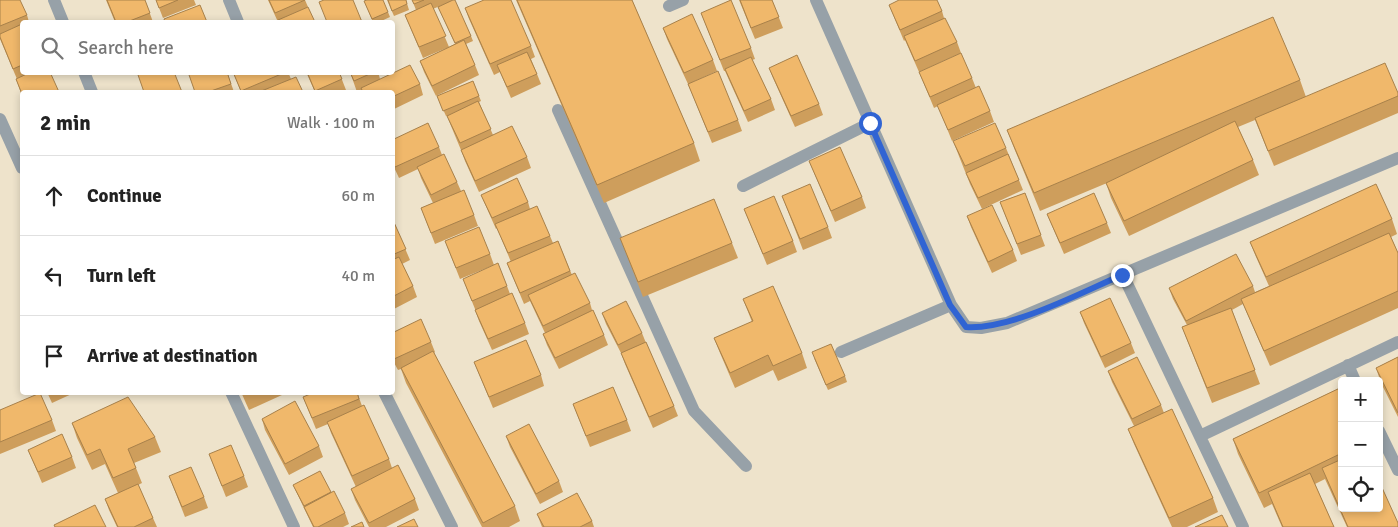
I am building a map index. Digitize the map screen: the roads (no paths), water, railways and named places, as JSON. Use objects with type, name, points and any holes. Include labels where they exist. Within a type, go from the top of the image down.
[{"type":"street","points":[[54,0],[62,20]]},
{"type":"street","points":[[229,0],[237,20]]},
{"type":"street","points":[[669,6],[683,0]]},
{"type":"street","points":[[816,0],[950,305],[966,327],[981,328],[1007,323],[1398,158]]},
{"type":"street","points":[[85,75],[91,90]]},
{"type":"street","points":[[558,110],[694,411],[746,466]]},
{"type":"street","points":[[0,119],[20,164]]},
{"type":"street","points":[[743,186],[870,123]]},
{"type":"street","points":[[1122,275],[1243,527]]},
{"type":"street","points":[[841,352],[950,305]]},
{"type":"street","points":[[1200,436],[1398,342]]},
{"type":"street","points":[[1348,365],[1353,377]]},
{"type":"street","points":[[232,395],[294,527]]},
{"type":"street","points":[[386,395],[452,527]]},
{"type":"street","points":[[1383,439],[1398,470]]}]
